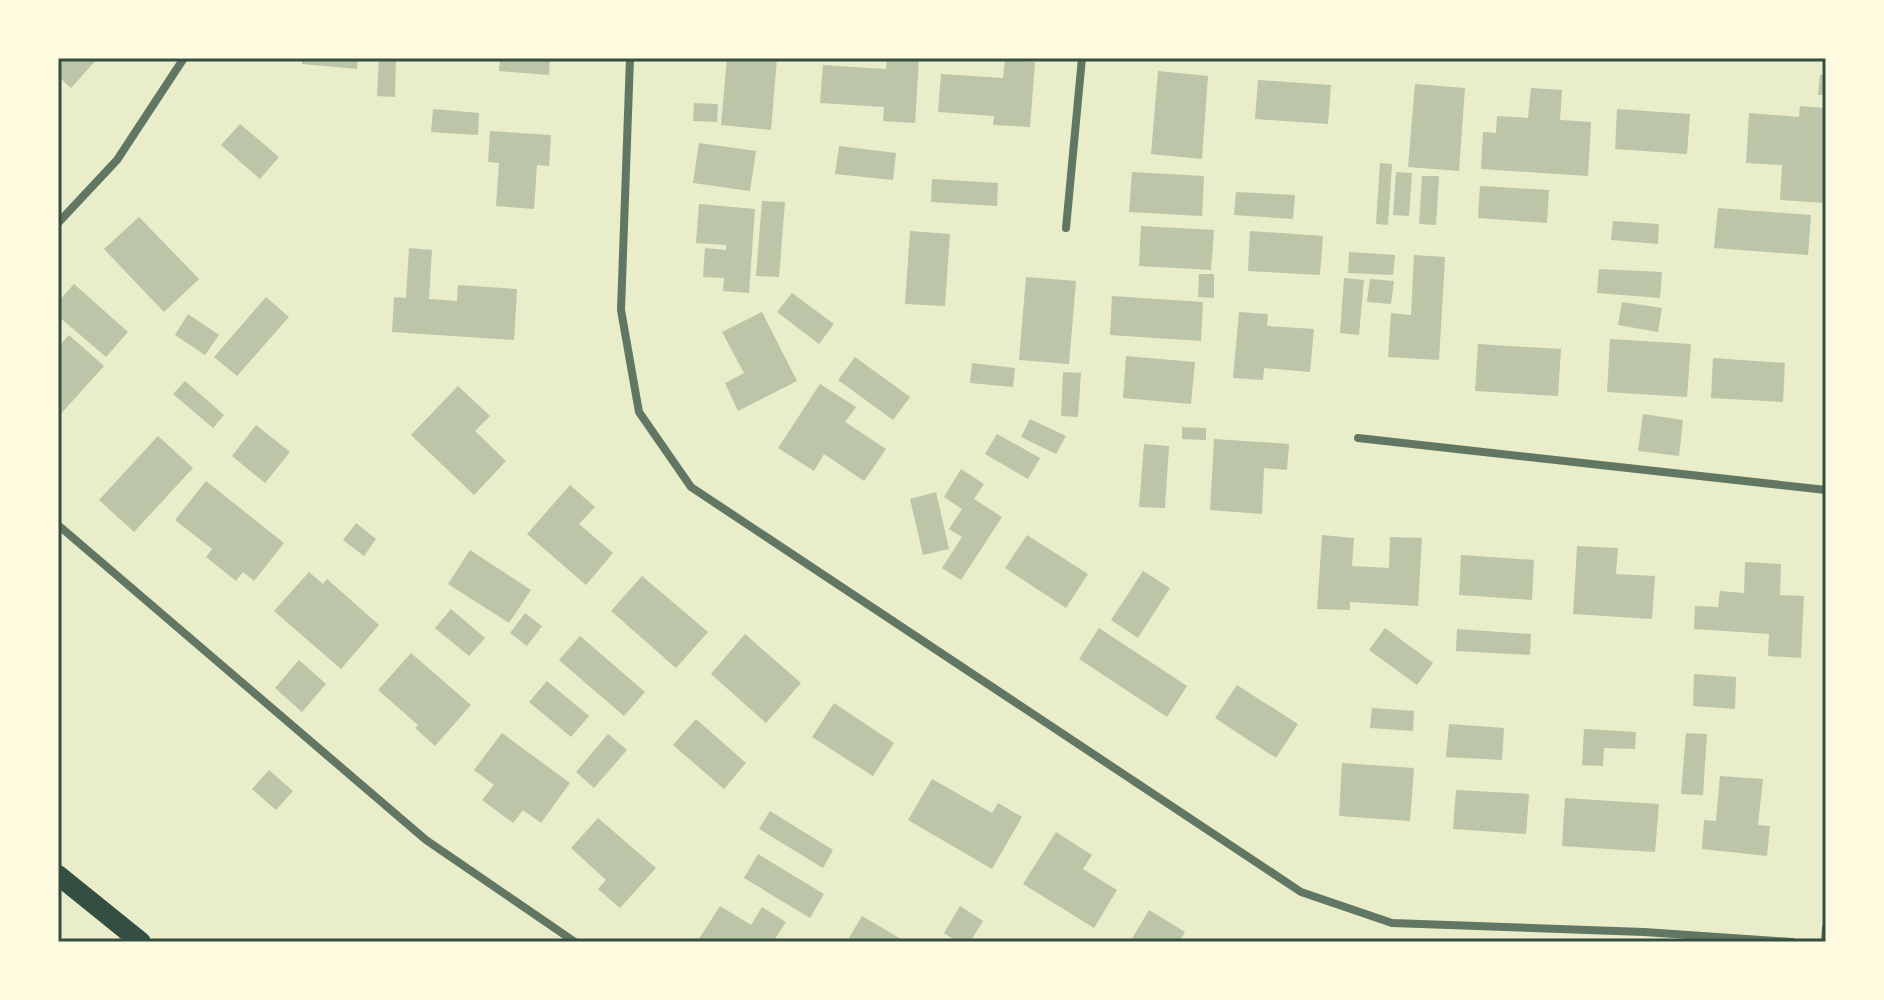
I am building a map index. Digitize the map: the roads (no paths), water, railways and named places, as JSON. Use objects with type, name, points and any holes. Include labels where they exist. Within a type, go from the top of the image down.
[{"type":"main road","points":[[58,875],[141,942]]},
{"type":"street","points":[[58,223],[117,160],[184,58]]},
{"type":"street","points":[[630,58],[621,310],[639,412],[691,487],[1301,892],[1392,923],[1644,932],[1792,942]]},
{"type":"street","points":[[1066,228],[1082,58]]},
{"type":"street","points":[[1358,438],[1826,490]]},
{"type":"street","points":[[58,525],[426,840],[575,942]]},
{"type":"street","points":[[1825,942],[1826,928]]},
{"type":"street","points":[[1643,942],[1644,932]]}]
